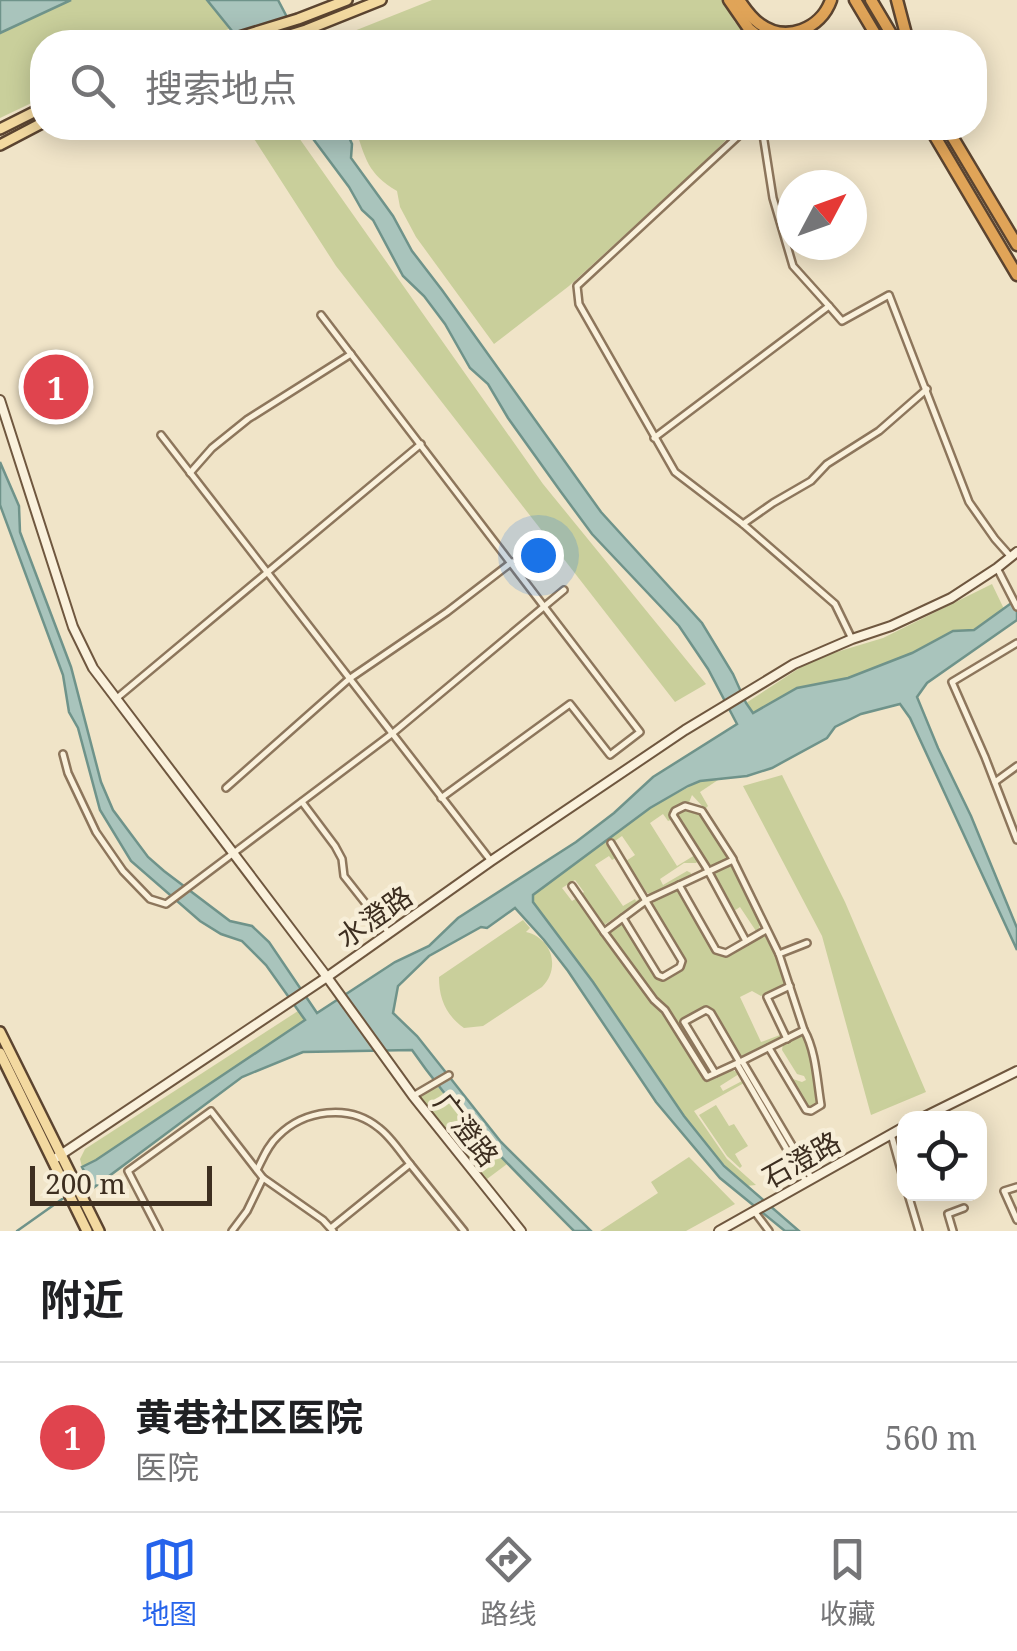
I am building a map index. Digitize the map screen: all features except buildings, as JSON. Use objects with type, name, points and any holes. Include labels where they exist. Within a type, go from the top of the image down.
[{"type":"highway","points":[[729,0],[750,30]]},
{"type":"highway","points":[[740,0],[758,23],[769,30]]},
{"type":"highway","points":[[798,30],[817,23],[831,0]]},
{"type":"highway","points":[[855,0],[873,30]]},
{"type":"highway","points":[[870,0],[889,30]]},
{"type":"highway","points":[[897,0],[905,30]]},
{"type":"highway","points":[[936,140],[1017,274]]},
{"type":"highway","points":[[954,140],[1017,246]]},
{"type":"main road","points":[[263,30],[347,0]]},
{"type":"main road","points":[[306,30],[381,0]]},
{"type":"main road","points":[[0,130],[30,114]]},
{"type":"main road","points":[[0,145],[30,130]]},
{"type":"main road","points":[[0,1032],[79,1201],[99,1231]]},
{"type":"main road","points":[[0,1053],[57,1156]]},
{"type":"main road","points":[[79,1201],[87,1231]]},
{"type":"street","points":[[733,140],[577,286],[578,304],[675,472],[743,524],[835,604],[852,638]]},
{"type":"street","points":[[764,140],[772,198],[794,266],[842,321],[889,294],[969,502],[1014,554]]},
{"type":"street","points":[[654,438],[829,306]]},
{"type":"street","points":[[321,315],[640,732],[610,755],[570,704],[441,798]]},
{"type":"street","points":[[190,473],[212,448],[248,419],[351,354]]},
{"type":"street","points":[[743,524],[811,481],[827,464],[879,431],[927,389]]},
{"type":"street","name":"广澄路","points":[[0,400],[73,627],[93,668],[328,976],[380,1053],[521,1231]]},
{"type":"street","points":[[161,435],[491,860]]},
{"type":"street","points":[[115,700],[422,444]]},
{"type":"street","name":"水澄路","points":[[57,1156],[720,708],[794,664],[936,606],[1014,554]]},
{"type":"street","points":[[226,788],[349,679],[512,562]]},
{"type":"street","points":[[997,568],[1015,604]]},
{"type":"street","points":[[62,754],[96,832],[123,871],[150,899],[166,904],[393,733],[564,590]]},
{"type":"street","points":[[1017,642],[952,682],[1017,840]]},
{"type":"street","points":[[995,782],[1014,769],[1017,781]]},
{"type":"street","points":[[302,802],[342,859],[344,876],[390,933]]},
{"type":"street","points":[[746,941],[673,815],[678,808],[702,811],[733,860],[779,954],[807,1034],[822,1105],[806,1110],[768,1047]]},
{"type":"street","points":[[611,843],[682,961],[680,967],[663,977],[658,975],[623,918]]},
{"type":"street","points":[[604,932],[647,900],[733,860]]},
{"type":"street","points":[[679,885],[716,950],[726,953],[766,930]]},
{"type":"street","points":[[572,886],[665,1010],[706,1077],[804,1030]]},
{"type":"street","points":[[779,954],[807,943]]},
{"type":"street","points":[[786,1039],[767,996],[790,986]]},
{"type":"street","points":[[715,1072],[684,1022],[701,1012],[708,1011],[809,1180]]},
{"type":"street","points":[[681,1036],[690,1031]]},
{"type":"street","points":[[936,1111],[1017,1071]]},
{"type":"street","points":[[413,1096],[449,1074]]},
{"type":"street","points":[[159,1231],[128,1172],[211,1111],[263,1178],[331,1230],[410,1164]]},
{"type":"street","points":[[256,1170],[274,1139],[291,1124],[317,1113],[348,1112],[379,1127],[464,1231]]},
{"type":"street","name":"石澄路","points":[[719,1231],[897,1131]]},
{"type":"street","points":[[891,1134],[897,1156]]},
{"type":"street","points":[[232,1231],[263,1178]]},
{"type":"street","points":[[1017,1187],[1004,1191],[1017,1220]]},
{"type":"street","points":[[910,1201],[919,1231]]},
{"type":"street","points":[[953,1231],[948,1214],[964,1208]]},
{"type":"street","points":[[754,1211],[769,1231]]},
{"type":"green space","points":[[71,0],[207,0],[229,29],[30,30],[30,104],[0,118],[0,33]]},
{"type":"green space","points":[[432,0],[722,0],[741,30],[357,30]]},
{"type":"green space","points":[[255,140],[300,140],[543,484],[706,684],[675,702],[336,266]]},
{"type":"green space","points":[[360,140],[726,140],[569,286],[494,344],[416,237],[400,207],[397,191],[379,178]]},
{"type":"green space","points":[[992,584],[1004,609],[974,630],[953,631],[912,653],[848,678],[798,688],[753,714],[746,703],[801,667],[883,638]]},
{"type":"green space","points":[[782,775],[845,902],[926,1092],[871,1115],[822,936],[743,786]]},
{"type":"green space","points":[[718,780],[700,792],[708,806],[705,809],[692,795],[688,805],[680,805],[670,813],[673,819],[668,821],[663,814],[650,823],[677,866],[695,855],[699,860],[684,863],[660,879],[663,885],[687,871],[690,876],[647,893],[626,861],[635,855],[622,836],[609,845],[617,857],[612,860],[609,856],[595,865],[623,906],[643,899],[604,925],[580,895],[584,892],[575,880],[562,888],[572,901],[577,898],[706,1080],[727,1070],[739,1074],[720,1086],[723,1091],[744,1083],[694,1111],[727,1159],[756,1185],[746,1186],[685,1116],[533,901],[533,895],[650,808],[700,781]]},
{"type":"green space","points":[[684,807],[701,813],[728,855],[726,860],[713,867],[707,865],[675,816]]},
{"type":"green space","points":[[732,867],[760,924],[756,931],[740,907],[734,911],[746,937],[713,877]]},
{"type":"green space","points":[[676,890],[681,892],[716,954],[722,956],[764,935],[786,986],[761,996],[752,991],[740,997],[761,1042],[780,1035],[782,1038],[741,1056],[709,1009],[682,1021],[685,1028],[681,1030],[667,1007],[651,992],[610,933],[626,924],[662,979],[683,966],[684,960],[652,904]]},
{"type":"green space","points":[[523,920],[530,928],[526,932],[542,940],[551,955],[548,979],[483,1026],[464,1028],[445,1006],[439,977]]},
{"type":"green space","points":[[298,1011],[306,1021],[82,1167],[80,1159],[85,1149]]},
{"type":"green space","points":[[806,1038],[819,1100],[809,1108],[775,1052],[793,1079],[806,1080],[797,1074],[782,1050],[783,1044]]},
{"type":"green space","points":[[436,1085],[507,1164],[487,1179],[420,1097]]},
{"type":"green space","points":[[716,1105],[748,1146],[735,1154],[740,1168],[699,1115]]},
{"type":"green space","points":[[689,1157],[735,1204],[686,1231],[600,1231],[658,1193],[651,1182]]},
{"type":"water","points":[[0,0],[71,0],[0,33]]},
{"type":"water","points":[[207,0],[278,0],[294,30],[231,30]]},
{"type":"water","points":[[314,140],[350,140],[351,158],[393,216],[412,251],[601,512],[702,623],[753,713],[797,688],[848,678],[912,653],[953,631],[974,630],[1017,599],[1017,620],[927,683],[917,697],[1017,928],[1017,950],[910,718],[900,704],[861,714],[835,727],[827,738],[772,768],[688,786],[650,808],[533,895],[533,902],[684,1116],[724,1166],[799,1231],[785,1231],[720,1178],[656,1102],[568,971],[515,908],[487,928],[481,927],[429,956],[398,986],[393,1013],[417,1036],[501,1142],[591,1231],[574,1231],[531,1188],[469,1122],[412,1050],[303,1052],[242,1077],[93,1188],[82,1167],[305,1020],[266,965],[242,941],[200,921],[131,861],[100,810],[78,728],[69,712],[63,675],[0,505],[0,462],[19,506],[20,532],[71,667],[101,782],[113,810],[148,857],[164,871],[230,921],[252,926],[269,942],[317,1013],[395,962],[429,946],[458,918],[576,842],[653,777],[737,724],[708,669],[679,626],[592,534],[488,384],[470,368],[445,324],[403,276],[373,220],[362,210]]},
{"type":"waterway","points":[[17,1231],[65,1197]]},
{"type":"place","name":"黄巷社区医院","points":[[56,387]]}]
